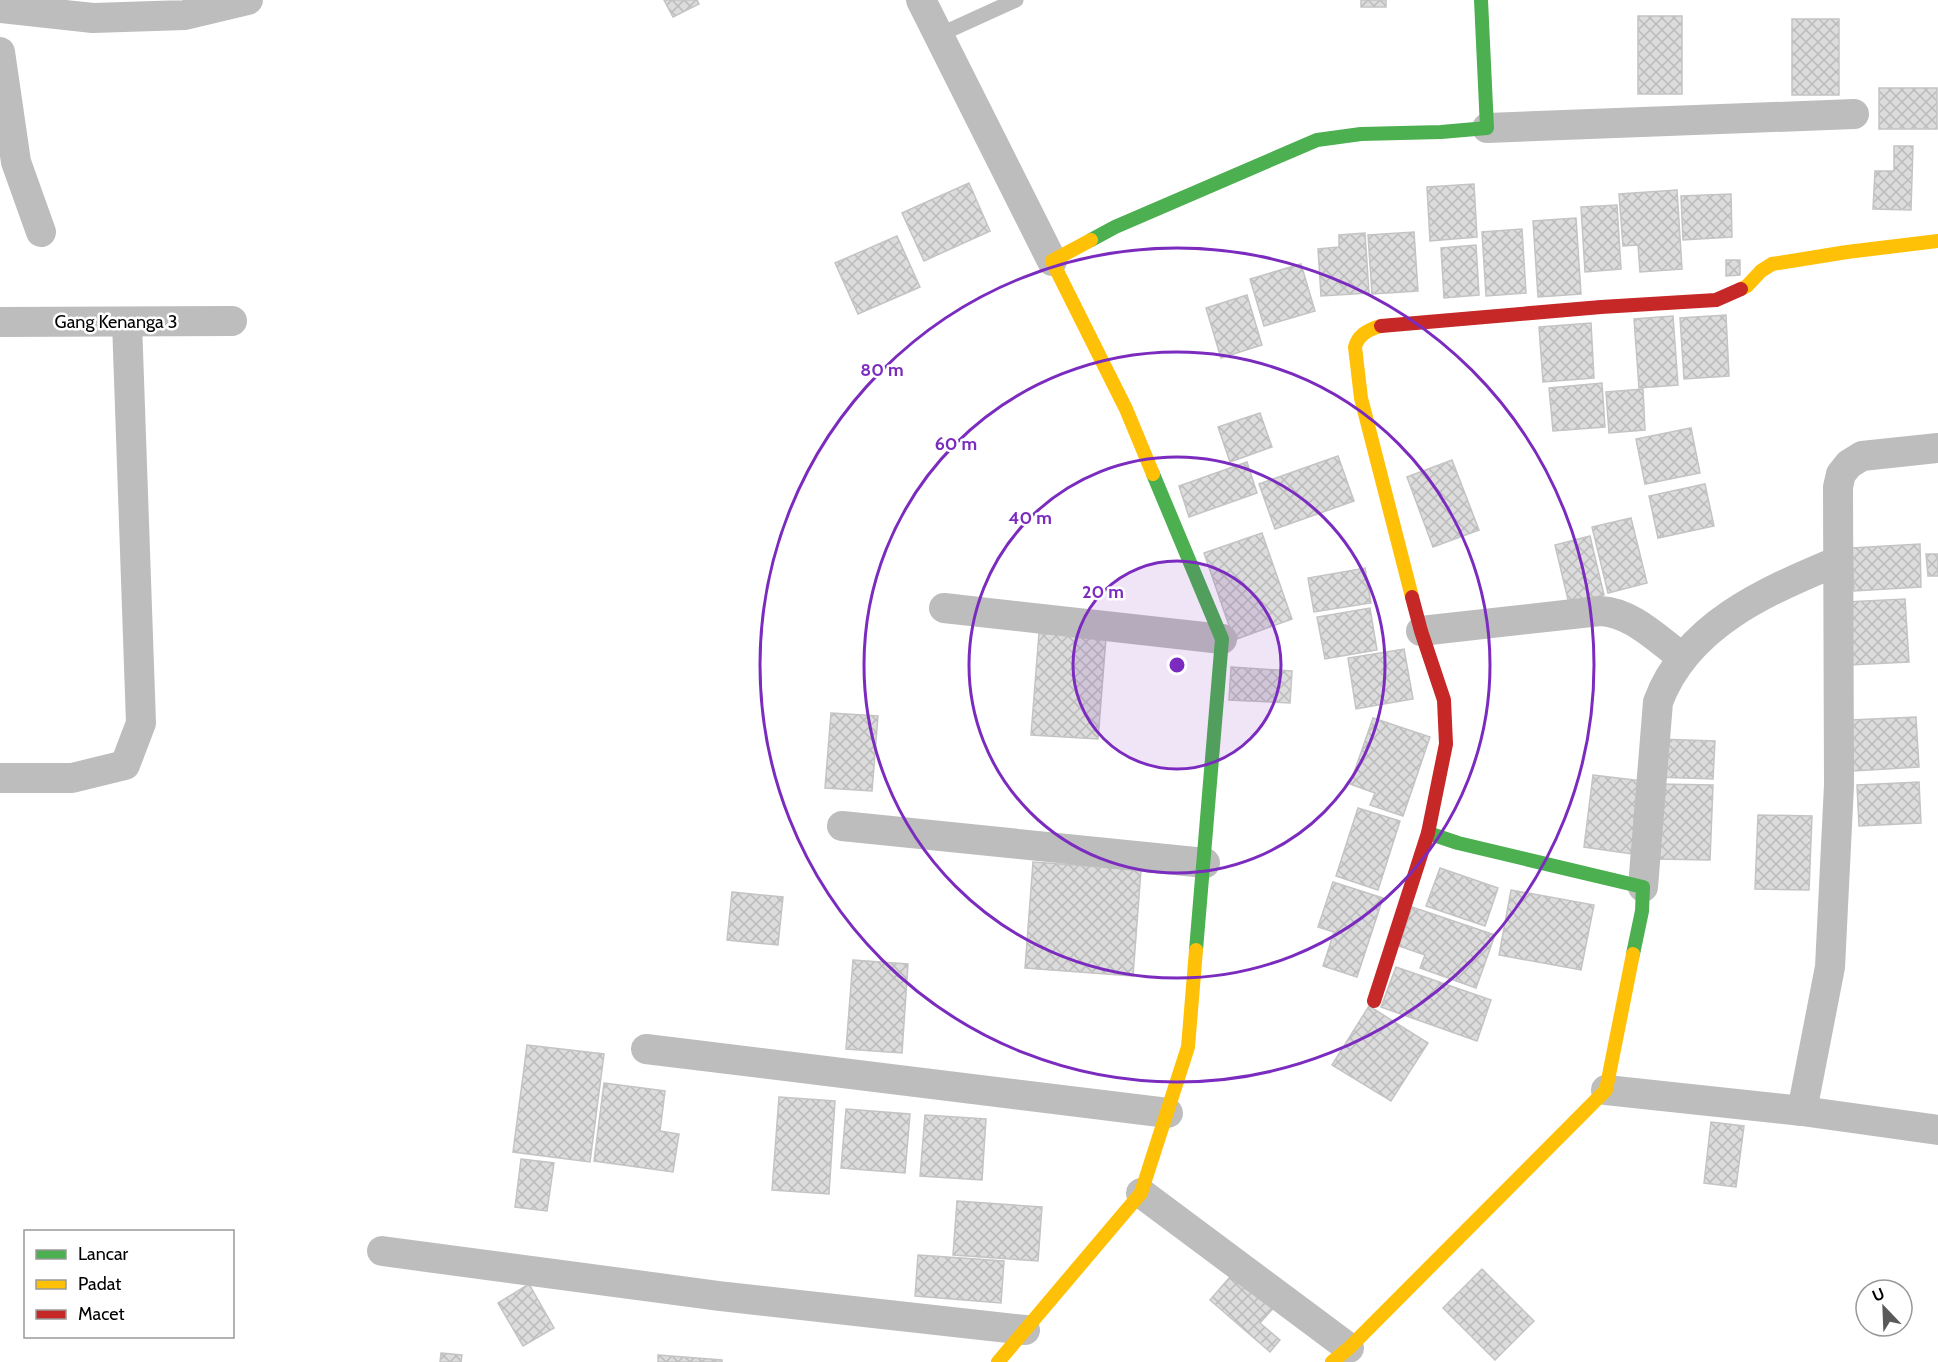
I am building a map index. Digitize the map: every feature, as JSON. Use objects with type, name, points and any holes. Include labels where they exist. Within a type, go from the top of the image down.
[{"type":"street","points":[[0,8],[93,18],[185,15],[248,0]]},
{"type":"street","points":[[921,0],[1126,409],[1222,639],[1188,1047],[1168,1113],[1141,1192],[998,1362]]},
{"type":"street","points":[[1481,0],[1488,128]]},
{"type":"street","points":[[0,52],[16,162],[41,232]]},
{"type":"street","points":[[1052,261],[1115,227],[1317,140],[1361,134],[1854,114]]},
{"type":"street","points":[[1374,1001],[1428,833],[1446,744],[1444,700],[1421,631],[1361,398],[1355,348],[1358,339],[1367,331],[1378,326],[1601,307],[1716,300],[1747,286],[1761,271],[1772,264],[1938,241]]},
{"type":"street","name":"Gang Kenanga 3","points":[[0,322],[232,321]]},
{"type":"street","points":[[0,778],[72,777],[125,765],[141,723],[127,322]]},
{"type":"street","points":[[1802,1111],[1830,967],[1839,785],[1838,487],[1841,474],[1849,464],[1862,456],[1938,448]]},
{"type":"street","points":[[1141,1192],[1340,1355],[1606,1090],[1642,911],[1658,702],[1666,681],[1682,657],[1703,635],[1738,610],[1787,583],[1838,561]]},
{"type":"street","points":[[944,608],[1222,639]]},
{"type":"street","points":[[1421,631],[1612,611],[1624,616],[1682,657]]},
{"type":"street","points":[[842,826],[1205,863]]},
{"type":"street","points":[[1428,833],[1458,843],[1643,887]]},
{"type":"street","points":[[646,1049],[1168,1113]]},
{"type":"street","points":[[1606,1090],[1802,1111],[1938,1130]]},
{"type":"street","points":[[382,1251],[719,1296],[1025,1330]]},
{"type":"lane","points":[[939,35],[1016,0]]},
{"type":"building","points":[[664,0],[697,0],[699,4],[673,17]]},
{"type":"building","points":[[1361,0],[1386,0],[1386,7],[1361,7]]},
{"type":"building","points":[[1638,16],[1682,16],[1682,94],[1638,94]]},
{"type":"building","points":[[1792,19],[1839,19],[1839,95],[1792,95]]},
{"type":"building","points":[[1879,88],[1937,88],[1937,129],[1879,129]]},
{"type":"building","points":[[1894,146],[1913,146],[1911,210],[1873,209],[1875,171],[1894,171]]},
{"type":"building","points":[[969,183],[990,231],[924,261],[902,213]]},
{"type":"building","points":[[1474,184],[1477,237],[1430,241],[1427,187]]},
{"type":"building","points":[[1677,190],[1682,269],[1640,272],[1638,245],[1623,246],[1619,194]]},
{"type":"building","points":[[1731,194],[1732,237],[1683,240],[1681,196]]},
{"type":"building","points":[[1617,205],[1621,269],[1585,272],[1581,207]]},
{"type":"building","points":[[1576,218],[1581,294],[1538,297],[1533,221]]},
{"type":"building","points":[[1522,229],[1526,293],[1486,296],[1482,232]]},
{"type":"building","points":[[1414,232],[1418,291],[1372,294],[1368,235]]},
{"type":"building","points":[[1365,233],[1369,293],[1321,296],[1318,249],[1339,247],[1339,235]]},
{"type":"building","points":[[897,236],[920,287],[858,314],[835,263]]},
{"type":"building","points":[[1476,245],[1479,295],[1444,298],[1441,248]]},
{"type":"building","points":[[1726,260],[1740,260],[1740,275],[1726,276]]},
{"type":"building","points":[[1301,264],[1315,311],[1264,326],[1250,279]]},
{"type":"building","points":[[1247,295],[1262,345],[1221,358],[1206,308]]},
{"type":"building","points":[[1726,315],[1729,376],[1684,379],[1680,318]]},
{"type":"building","points":[[1673,316],[1678,385],[1639,388],[1634,319]]},
{"type":"building","points":[[1591,323],[1594,378],[1543,382],[1539,327]]},
{"type":"building","points":[[1602,383],[1605,427],[1553,431],[1549,388]]},
{"type":"building","points":[[1643,389],[1645,430],[1609,433],[1606,392]]},
{"type":"building","points":[[1260,413],[1272,447],[1230,462],[1218,427]]},
{"type":"building","points":[[1691,428],[1700,473],[1645,484],[1636,439]]},
{"type":"building","points":[[1338,456],[1354,501],[1275,529],[1259,484]]},
{"type":"building","points":[[1452,460],[1479,530],[1433,547],[1407,477]]},
{"type":"building","points":[[1247,462],[1257,493],[1189,517],[1179,486]]},
{"type":"building","points":[[1705,484],[1714,526],[1658,538],[1649,496]]},
{"type":"building","points":[[1631,518],[1647,583],[1608,593],[1592,527]]},
{"type":"building","points":[[1262,533],[1292,619],[1234,640],[1204,553]]},
{"type":"building","points":[[1590,536],[1604,595],[1569,604],[1555,545]]},
{"type":"building","points":[[1920,544],[1921,587],[1854,591],[1852,548]]},
{"type":"building","points":[[1926,554],[1938,554],[1938,576],[1928,576]]},
{"type":"building","points":[[1365,568],[1371,603],[1314,612],[1308,578]]},
{"type":"building","points":[[1905,599],[1909,662],[1849,665],[1846,602]]},
{"type":"building","points":[[1370,608],[1377,650],[1325,659],[1317,617]]},
{"type":"building","points":[[1039,633],[1106,638],[1098,739],[1031,735]]},
{"type":"building","points":[[1404,649],[1413,699],[1356,709],[1348,658]]},
{"type":"building","points":[[1231,667],[1292,671],[1290,703],[1229,700]]},
{"type":"building","points":[[831,713],[878,716],[872,791],[825,788]]},
{"type":"building","points":[[1916,717],[1919,767],[1853,771],[1851,720]]},
{"type":"building","points":[[1373,718],[1430,737],[1403,816],[1370,805],[1375,793],[1350,784]]},
{"type":"building","points":[[1657,739],[1715,741],[1713,779],[1655,777]]},
{"type":"building","points":[[1593,775],[1642,781],[1632,854],[1584,847]]},
{"type":"building","points":[[1919,782],[1921,823],[1859,826],[1857,785]]},
{"type":"building","points":[[1659,784],[1713,785],[1710,860],[1656,859]]},
{"type":"building","points":[[1358,808],[1400,821],[1378,890],[1336,876]]},
{"type":"building","points":[[1758,815],[1812,816],[1809,890],[1755,889]]},
{"type":"building","points":[[1033,862],[1141,870],[1133,976],[1025,968]]},
{"type":"building","points":[[1440,868],[1498,888],[1485,926],[1426,906]]},
{"type":"building","points":[[1333,882],[1383,898],[1357,977],[1323,966],[1334,932],[1318,927]]},
{"type":"building","points":[[1511,890],[1594,905],[1581,970],[1499,955]]},
{"type":"building","points":[[732,892],[783,897],[778,945],[727,940]]},
{"type":"building","points":[[1412,907],[1495,935],[1476,988],[1420,968],[1425,955],[1399,946]]},
{"type":"building","points":[[853,960],[908,964],[902,1053],[846,1049]]},
{"type":"building","points":[[1396,967],[1491,1000],[1477,1041],[1381,1007]]},
{"type":"building","points":[[1369,1006],[1428,1043],[1391,1101],[1332,1065]]},
{"type":"building","points":[[527,1045],[604,1054],[590,1162],[513,1152]]},
{"type":"building","points":[[604,1083],[665,1091],[660,1131],[679,1134],[673,1172],[594,1161]]},
{"type":"building","points":[[779,1097],[835,1101],[829,1194],[772,1190]]},
{"type":"building","points":[[846,1109],[910,1114],[905,1173],[841,1168]]},
{"type":"building","points":[[925,1115],[986,1119],[982,1180],[920,1176]]},
{"type":"building","points":[[1711,1122],[1744,1126],[1736,1187],[1704,1183]]},
{"type":"building","points":[[521,1159],[554,1163],[547,1211],[515,1207]]},
{"type":"building","points":[[957,1201],[1042,1207],[1038,1261],[953,1255]]},
{"type":"building","points":[[918,1255],[1004,1261],[1001,1303],[915,1296]]},
{"type":"building","points":[[1482,1269],[1534,1321],[1495,1360],[1443,1308]]},
{"type":"building","points":[[1236,1270],[1277,1304],[1260,1323],[1280,1340],[1270,1352],[1210,1300]]},
{"type":"building","points":[[529,1284],[554,1328],[523,1346],[498,1303]]},
{"type":"building","points":[[441,1353],[462,1355],[461,1362],[440,1362]]},
{"type":"building","points":[[658,1355],[722,1360],[722,1362],[658,1362]]},
{"type":"traffic: fast","points":[[1091,240],[1115,227],[1317,140],[1361,134],[1441,132],[1487,128],[1481,0]]},
{"type":"traffic: fast","points":[[1153,474],[1222,639],[1196,950]]},
{"type":"traffic: fast","points":[[1428,833],[1458,843],[1643,887],[1642,911],[1633,954]]},
{"type":"traffic: slow","points":[[1091,240],[1052,261],[1126,409],[1153,474]]},
{"type":"traffic: slow","points":[[1741,289],[1772,264],[1938,241]]},
{"type":"traffic: slow","points":[[1381,326],[1365,333],[1355,347],[1361,398],[1412,597]]},
{"type":"traffic: slow","points":[[998,1362],[1141,1193],[1188,1047],[1196,950]]},
{"type":"traffic: slow","points":[[1332,1362],[1349,1348],[1606,1090],[1633,954]]},
{"type":"traffic: jam","points":[[1381,326],[1601,307],[1716,300],[1741,289]]},
{"type":"traffic: jam","points":[[1374,1001],[1428,833],[1446,744],[1444,700],[1412,597]]}]
